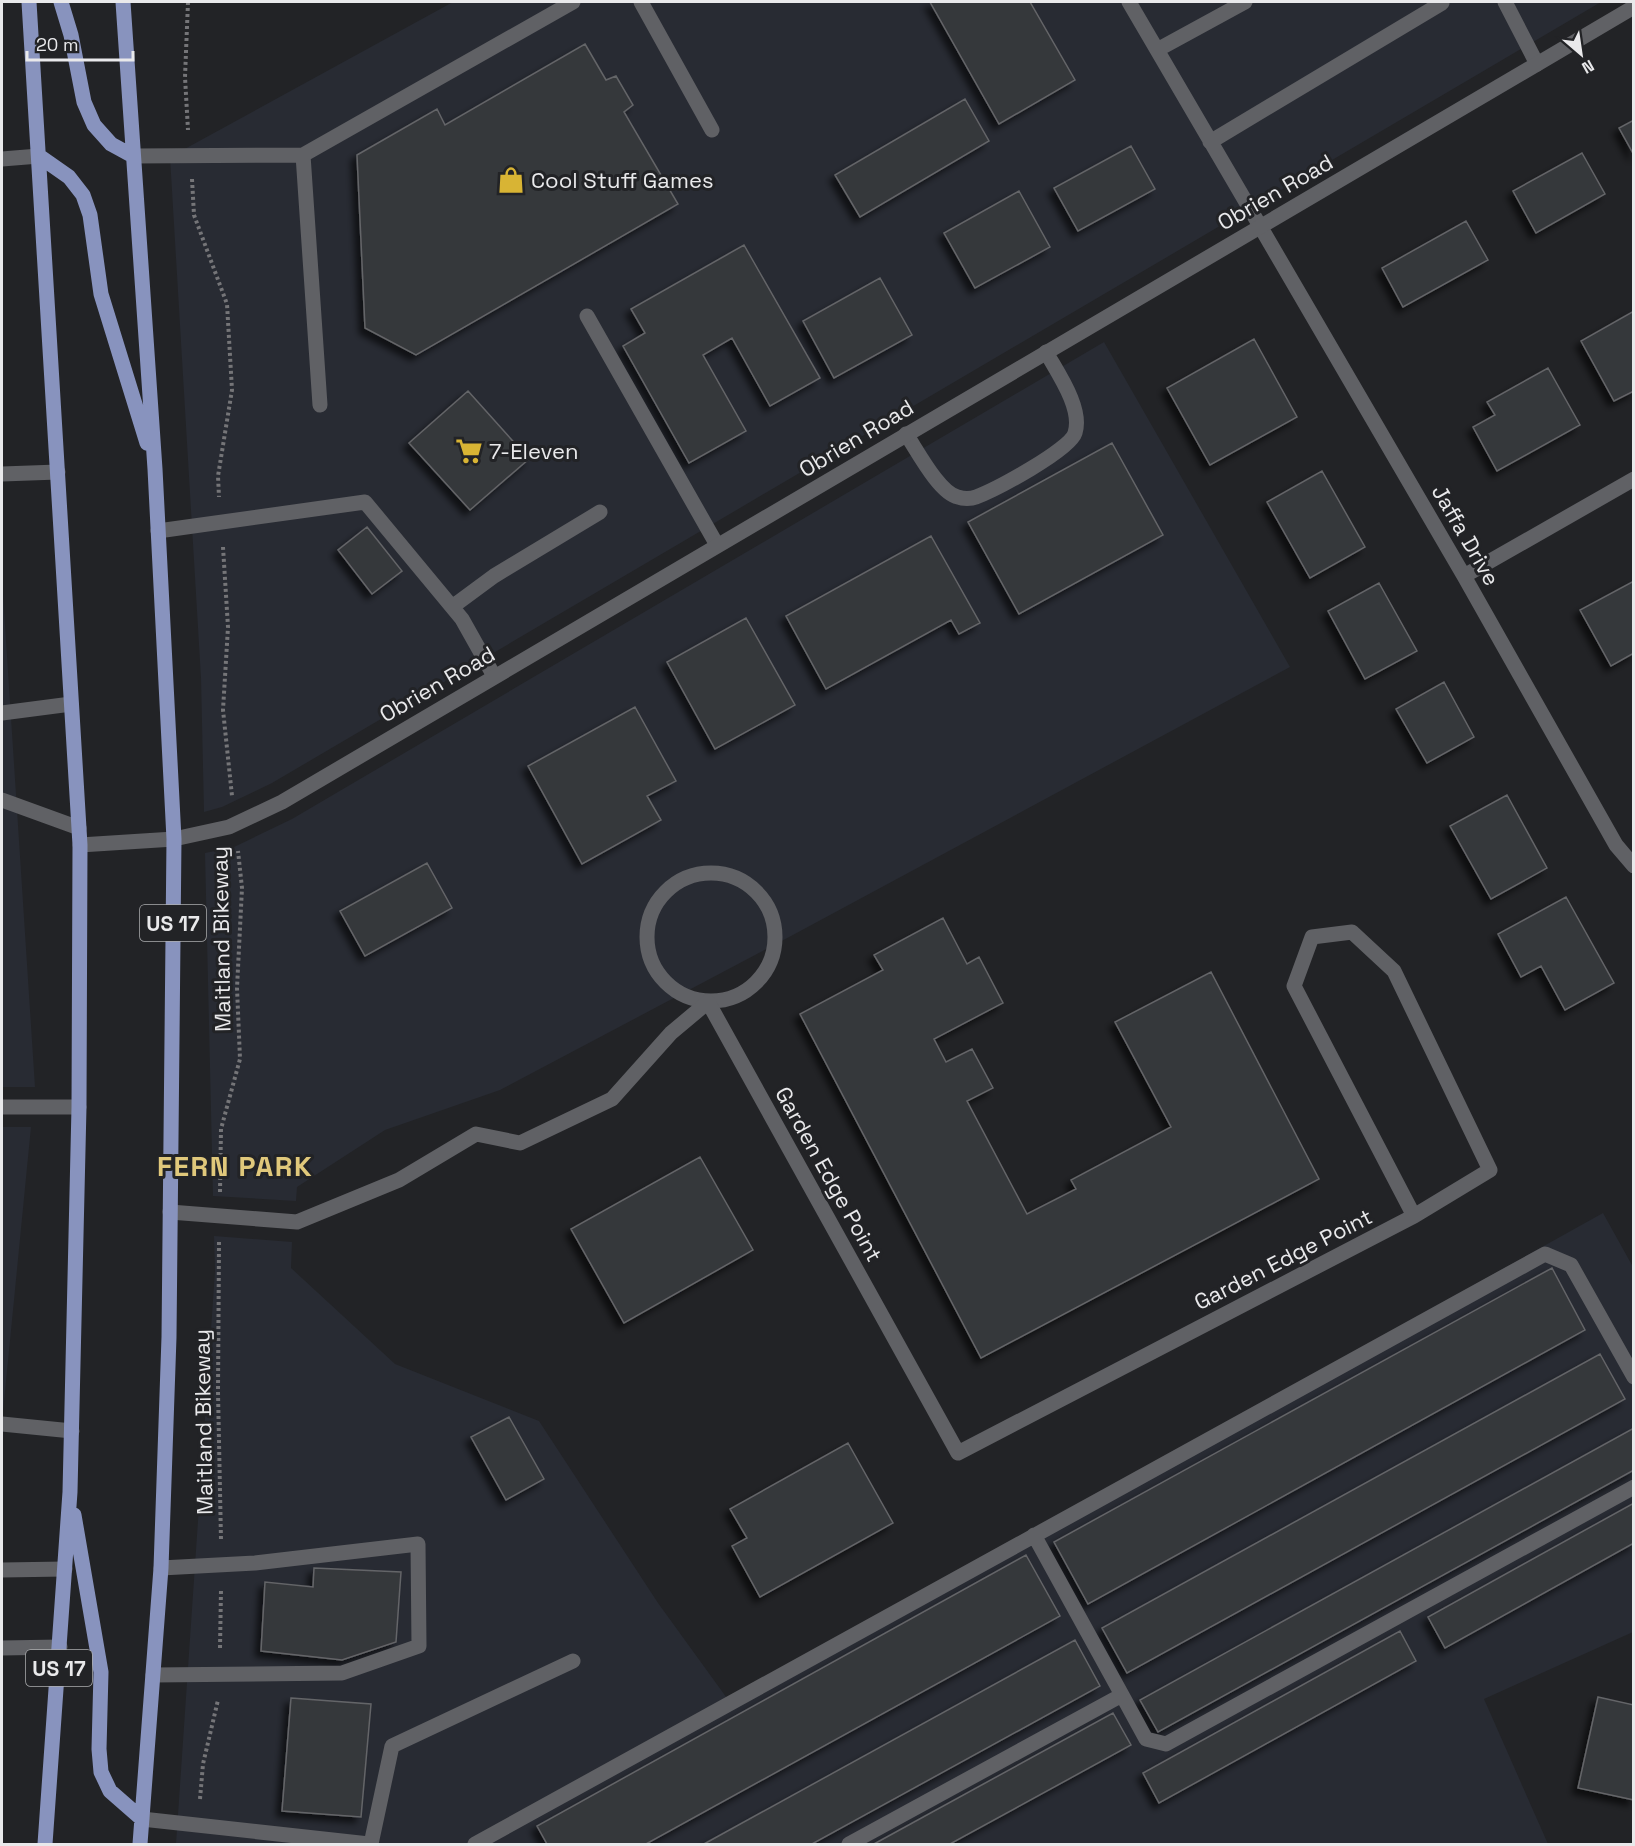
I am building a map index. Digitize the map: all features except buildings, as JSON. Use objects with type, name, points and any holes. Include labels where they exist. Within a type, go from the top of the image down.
[{"type":"main road","name":"US 17","points":[[29,2],[80,844],[79,1107],[70,1491],[45,1845]]},
{"type":"main road","points":[[61,2],[71,35],[84,102],[94,125],[111,144],[134,156]]},
{"type":"main road","name":"US 17","points":[[123,2],[155,469],[174,839],[169,1337],[161,1568],[140,1845]]},
{"type":"main road","points":[[39,156],[69,177],[83,195],[90,215],[101,294],[155,469]]},
{"type":"main road","points":[[70,1491],[101,1672],[99,1749],[101,1772],[110,1791],[142,1819]]},
{"type":"street","points":[[134,156],[303,155],[573,2]]},
{"type":"street","points":[[641,2],[712,130]]},
{"type":"street","name":"Jaffa Drive","points":[[1129,2],[1464,576],[1616,845],[1634,866]]},
{"type":"street","points":[[1157,50],[1245,2]]},
{"type":"street","points":[[1210,142],[1442,2]]},
{"type":"street","points":[[1505,2],[1537,64]]},
{"type":"street","name":"Obrien Road","points":[[80,844],[174,839],[236,824],[282,802],[1634,7]]},
{"type":"street","points":[[303,155],[320,405]]},
{"type":"street","points":[[2,159],[39,156]]},
{"type":"street","points":[[587,316],[717,546]]},
{"type":"street","points":[[906,434],[946,491],[957,497],[974,498],[1047,459],[1065,446],[1075,433],[1076,419],[1072,400],[1046,352]]},
{"type":"street","points":[[2,474],[58,472]]},
{"type":"street","points":[[1464,576],[1634,479]]},
{"type":"street","points":[[158,531],[365,502],[462,619],[494,676]]},
{"type":"street","points":[[452,607],[494,576],[600,512]]},
{"type":"street","points":[[2,713],[72,704]]},
{"type":"street","points":[[2,800],[79,828]]},
{"type":"street","points":[[170,1212],[297,1222],[399,1180],[476,1134],[520,1143],[612,1099],[671,1033],[708,1002],[730,999],[749,990],[764,974],[774,955],[776,933],[771,912],[759,894],[742,880],[722,873],[690,877],[664,893],[652,911],[647,931],[648,952],[656,972],[669,987],[688,998],[708,1002]]},
{"type":"street","name":"Garden Edge Point","points":[[708,1002],[957,1453],[1414,1216],[1490,1170],[1394,971],[1352,932],[1312,937],[1294,986],[1414,1216]]},
{"type":"street","points":[[2,1107],[79,1107]]},
{"type":"street","points":[[475,1845],[1545,1254],[1570,1265],[1634,1377]]},
{"type":"street","points":[[2,1424],[72,1431]]},
{"type":"street","points":[[1034,1535],[1146,1739],[1166,1744],[1634,1487]]},
{"type":"street","points":[[153,1675],[342,1673],[418,1646],[418,1544],[255,1563],[161,1568]]},
{"type":"street","points":[[2,1570],[65,1569]]},
{"type":"street","points":[[2,1648],[60,1647]]},
{"type":"street","points":[[142,1819],[370,1845],[392,1746],[573,1661]]},
{"type":"street","points":[[849,1845],[1122,1695]]},
{"type":"path","name":"Maitland Bikeway","points":[[188,2],[185,77],[194,215],[227,304],[232,390],[218,476],[228,627],[223,711],[242,888],[237,988],[240,1059],[221,1129],[218,1392],[221,1565],[220,1694],[203,1764],[198,1825]]},
{"type":"shaded area","points":[[453,2],[1601,2],[272,783],[222,807],[204,812],[201,678],[170,157]]},
{"type":"shaded area","points":[[1104,342],[1290,667],[500,1090],[385,1130],[297,1187],[296,1201],[213,1196],[205,853],[234,847],[292,819]]},
{"type":"shaded area","points":[[2,579],[35,1087],[2,1087]]},
{"type":"shaded area","points":[[2,1127],[31,1127],[2,1422]]},
{"type":"shaded area","points":[[1603,1213],[1633,1267],[1633,1632],[1484,1699],[1548,1844],[176,1844],[215,1271],[214,1236],[292,1242],[291,1268],[395,1364],[539,1421],[658,1603],[729,1701]]},
{"type":"place","name":"Cool Stuff Games","points":[[511,180]]},
{"type":"place","name":"7-Eleven","points":[[469,451]]},
{"type":"district","name":"FERN PARK","points":[[235,1166]]}]
